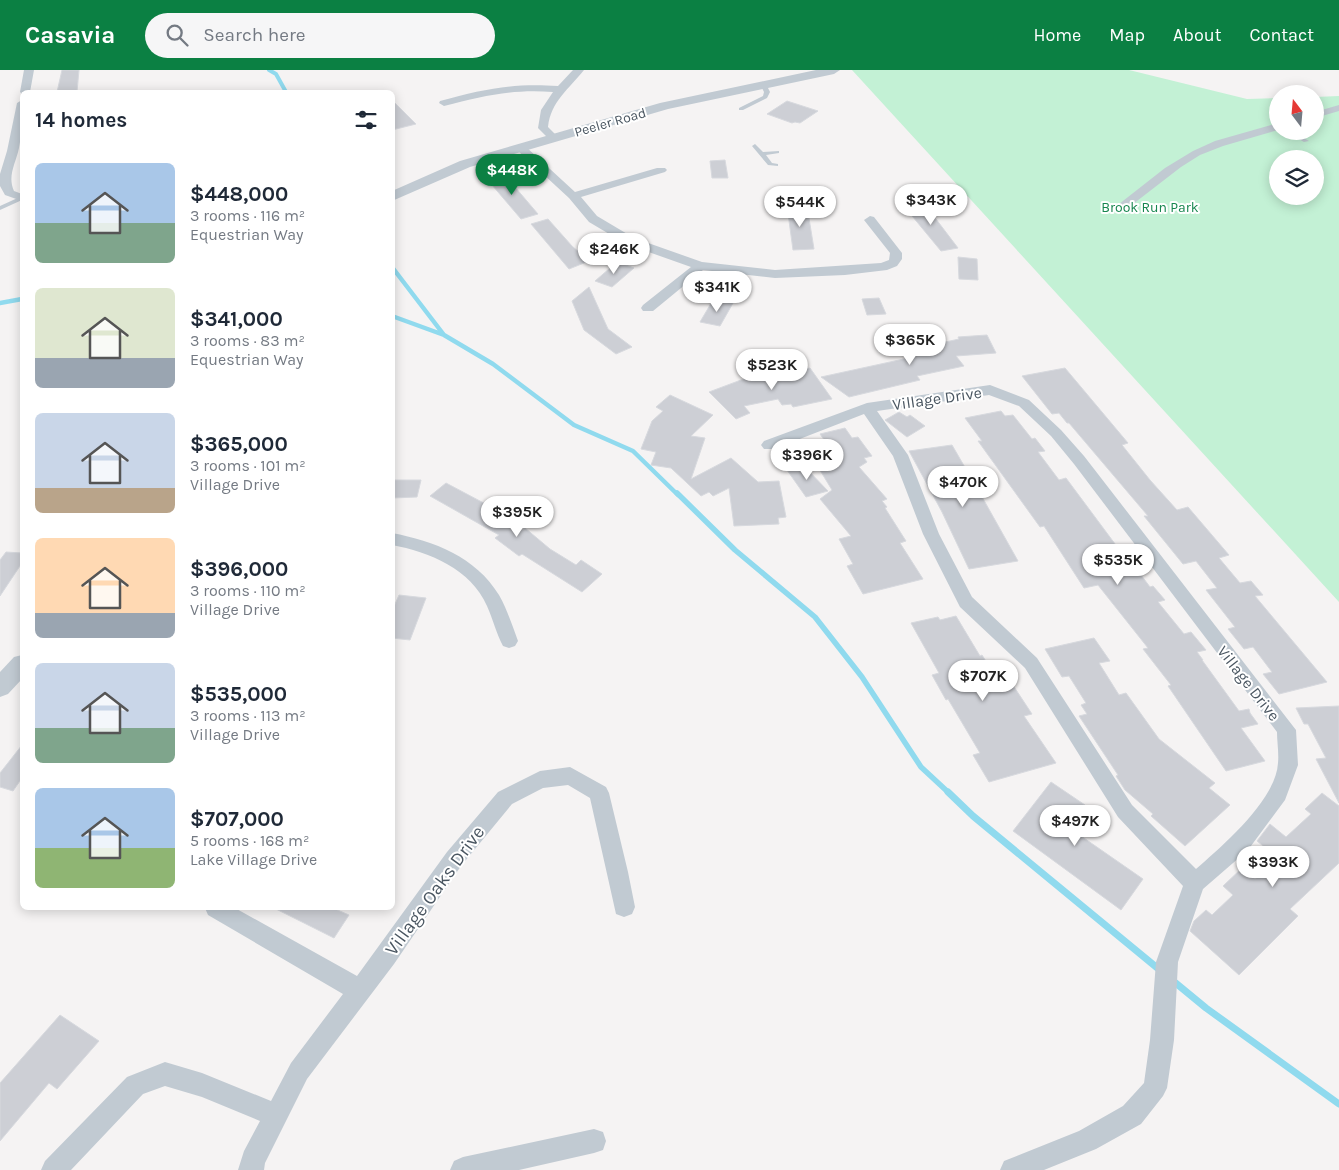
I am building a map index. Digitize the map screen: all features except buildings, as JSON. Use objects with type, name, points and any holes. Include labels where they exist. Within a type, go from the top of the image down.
[{"type":"street","points":[[25,90],[29,70]]},
{"type":"street","points":[[554,138],[543,128],[543,118],[549,104],[560,89],[579,70]]},
{"type":"street","name":"Peeler Road","points":[[395,195],[465,164],[665,106],[834,70]]},
{"type":"street","points":[[444,103],[485,92],[524,86],[560,89]]},
{"type":"street","points":[[1324,112],[1339,108]]},
{"type":"street","points":[[20,114],[13,151],[5,176],[9,193],[20,197]]},
{"type":"street","points":[[1120,208],[1143,193],[1188,158],[1224,143],[1269,129]]},
{"type":"street","points":[[521,148],[573,196],[593,219],[610,231],[630,241],[700,266],[775,274],[845,271],[883,267],[893,263],[896,259],[896,253],[870,220]]},
{"type":"street","points":[[573,196],[660,170]]},
{"type":"street","points":[[648,308],[700,266]]},
{"type":"street","name":"Village Drive","points":[[769,445],[867,408],[990,390],[1024,403],[1056,433],[1079,460],[1286,730],[1288,765],[1278,794],[1241,843],[1195,883],[1167,962],[1162,1040],[1155,1088],[1132,1115],[1087,1140],[1013,1170]]},
{"type":"street","points":[[867,408],[900,455],[931,534],[966,602],[1031,663],[1124,811],[1195,883]]},
{"type":"street","points":[[395,540],[416,543],[449,557],[478,578],[491,596],[508,641]]},
{"type":"street","points":[[0,687],[20,666]]},
{"type":"street","name":"Village Oaks Drive","points":[[251,1170],[253,1160],[299,1071],[360,991],[454,859],[504,798],[540,780],[570,776],[599,793],[624,906]]},
{"type":"street","points":[[219,910],[360,991]]},
{"type":"street","points":[[54,1170],[135,1085],[165,1074],[202,1085],[276,1115]]},
{"type":"street","points":[[463,1170],[594,1141]]},
{"type":"lane","points":[[741,109],[764,98],[767,92],[763,84]]},
{"type":"lane","points":[[755,146],[770,164],[776,165]]},
{"type":"lane","points":[[761,154],[777,152]]},
{"type":"lane","points":[[0,208],[20,199]]},
{"type":"green space","name":"Brook Run Park","points":[[852,70],[1129,70],[1247,99],[1269,98],[1269,140],[1324,140],[1324,97],[1339,96],[1339,602]]},
{"type":"waterway","points":[[269,70],[276,74],[285,90]]},
{"type":"waterway","points":[[395,271],[444,335]]},
{"type":"waterway","points":[[0,303],[20,299]]},
{"type":"waterway","points":[[395,317],[444,335]]},
{"type":"waterway","points":[[444,335],[493,364],[574,425],[633,451],[678,495]]},
{"type":"waterway","points":[[677,493],[735,550],[815,617],[862,677],[921,767],[949,793]]},
{"type":"waterway","points":[[948,792],[973,816],[1161,971]]},
{"type":"waterway","points":[[1172,980],[1206,1008],[1339,1104]]}]
